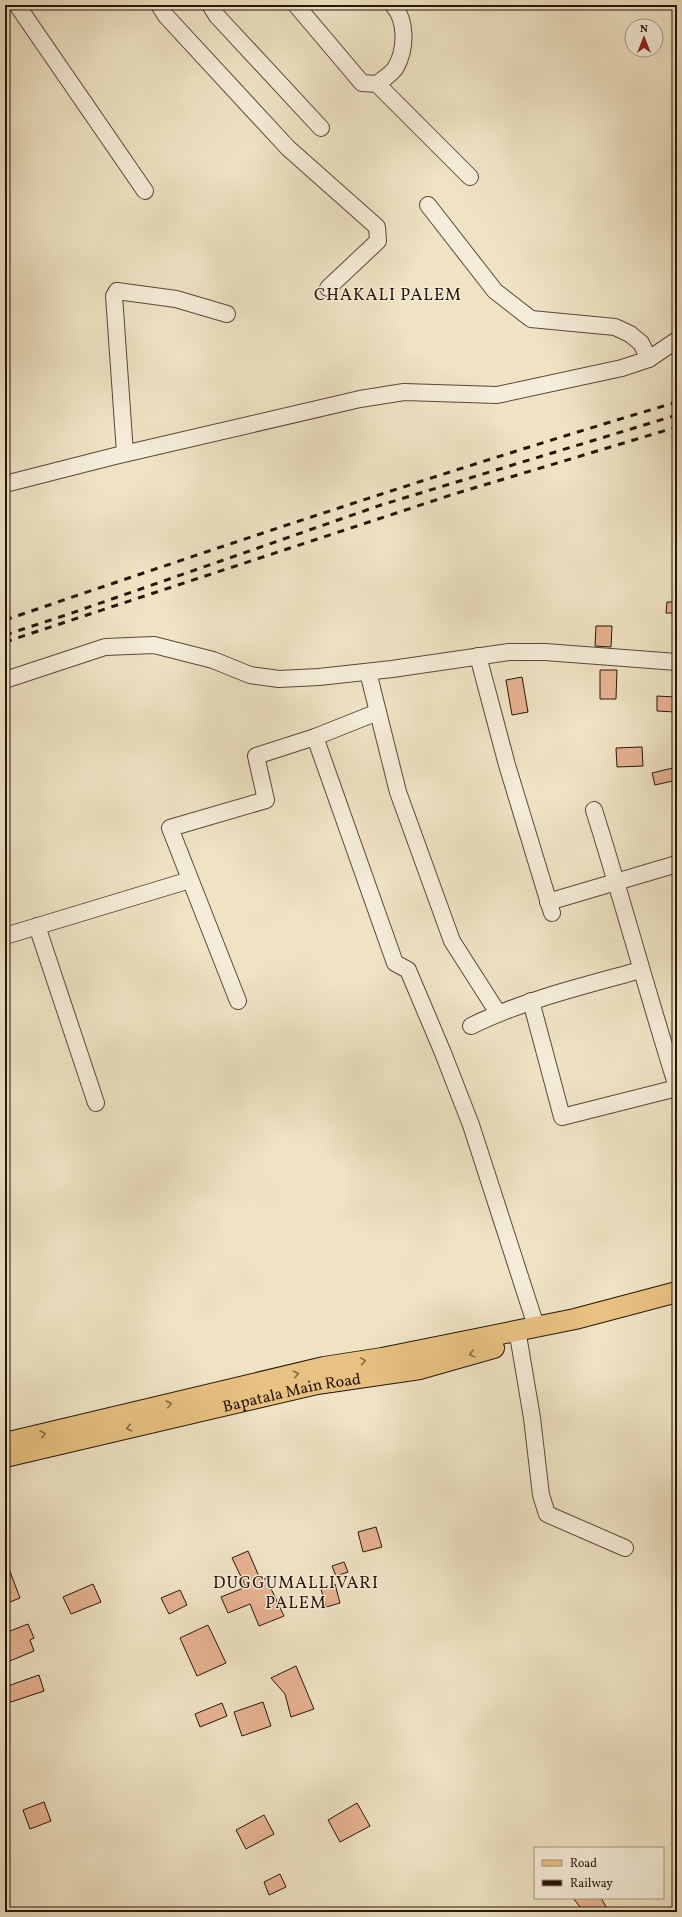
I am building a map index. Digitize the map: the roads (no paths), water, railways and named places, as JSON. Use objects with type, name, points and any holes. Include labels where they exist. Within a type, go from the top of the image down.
[{"type":"main road","name":"Bapatala Main Road","points":[[5,1457],[317,1384],[420,1369],[517,1336],[536,1326],[575,1320],[677,1292]]},
{"type":"main road","name":"Bapatala Main Road","points":[[5,1443],[324,1368],[517,1336],[555,1332],[575,1320]]},
{"type":"street","points":[[17,5],[145,191]]},
{"type":"street","points":[[159,5],[166,16],[288,148],[377,227],[378,241],[328,288]]},
{"type":"street","points":[[210,5],[217,16],[321,128]]},
{"type":"street","points":[[296,5],[362,82],[377,84],[470,177]]},
{"type":"street","points":[[377,84],[395,69],[403,50],[403,27],[400,13],[393,5]]},
{"type":"street","points":[[428,205],[495,291],[531,319],[615,327],[630,334],[641,343],[649,359]]},
{"type":"street","points":[[125,453],[114,296],[117,291],[176,298],[228,314]]},
{"type":"street","points":[[5,484],[125,453],[360,399],[404,392],[497,395],[622,368],[649,359],[677,340]]},
{"type":"street","points":[[5,680],[105,647],[154,644],[213,660],[250,675],[279,678],[368,672],[509,652],[545,652],[677,662]]},
{"type":"street","points":[[478,656],[507,765],[550,908],[616,882],[677,864]]},
{"type":"street","points":[[368,672],[398,792],[452,941],[498,1013]]},
{"type":"street","points":[[238,1001],[170,828],[266,800],[256,756],[314,737],[378,712]]},
{"type":"street","points":[[314,737],[395,964],[408,970],[444,1053],[471,1125],[536,1326]]},
{"type":"street","points":[[530,1001],[562,1117],[677,1087],[640,970],[616,882],[594,810]]},
{"type":"street","points":[[5,936],[190,880]]},
{"type":"street","points":[[37,926],[96,1103]]},
{"type":"street","points":[[471,1026],[498,1013],[530,1001],[640,970]]},
{"type":"street","points":[[517,1336],[532,1418],[541,1495],[547,1514],[625,1548]]},
{"type":"railway","points":[[5,620],[340,508],[592,427],[677,402]]},
{"type":"railway","points":[[5,635],[381,505],[677,415]]},
{"type":"railway","points":[[5,642],[454,494],[677,427]]},
{"type":"district","name":"CHAKALI PALEM","points":[[388,294]]},
{"type":"district","name":"DUGGUMALLIVARI PALEM","points":[[296,1592]]}]
